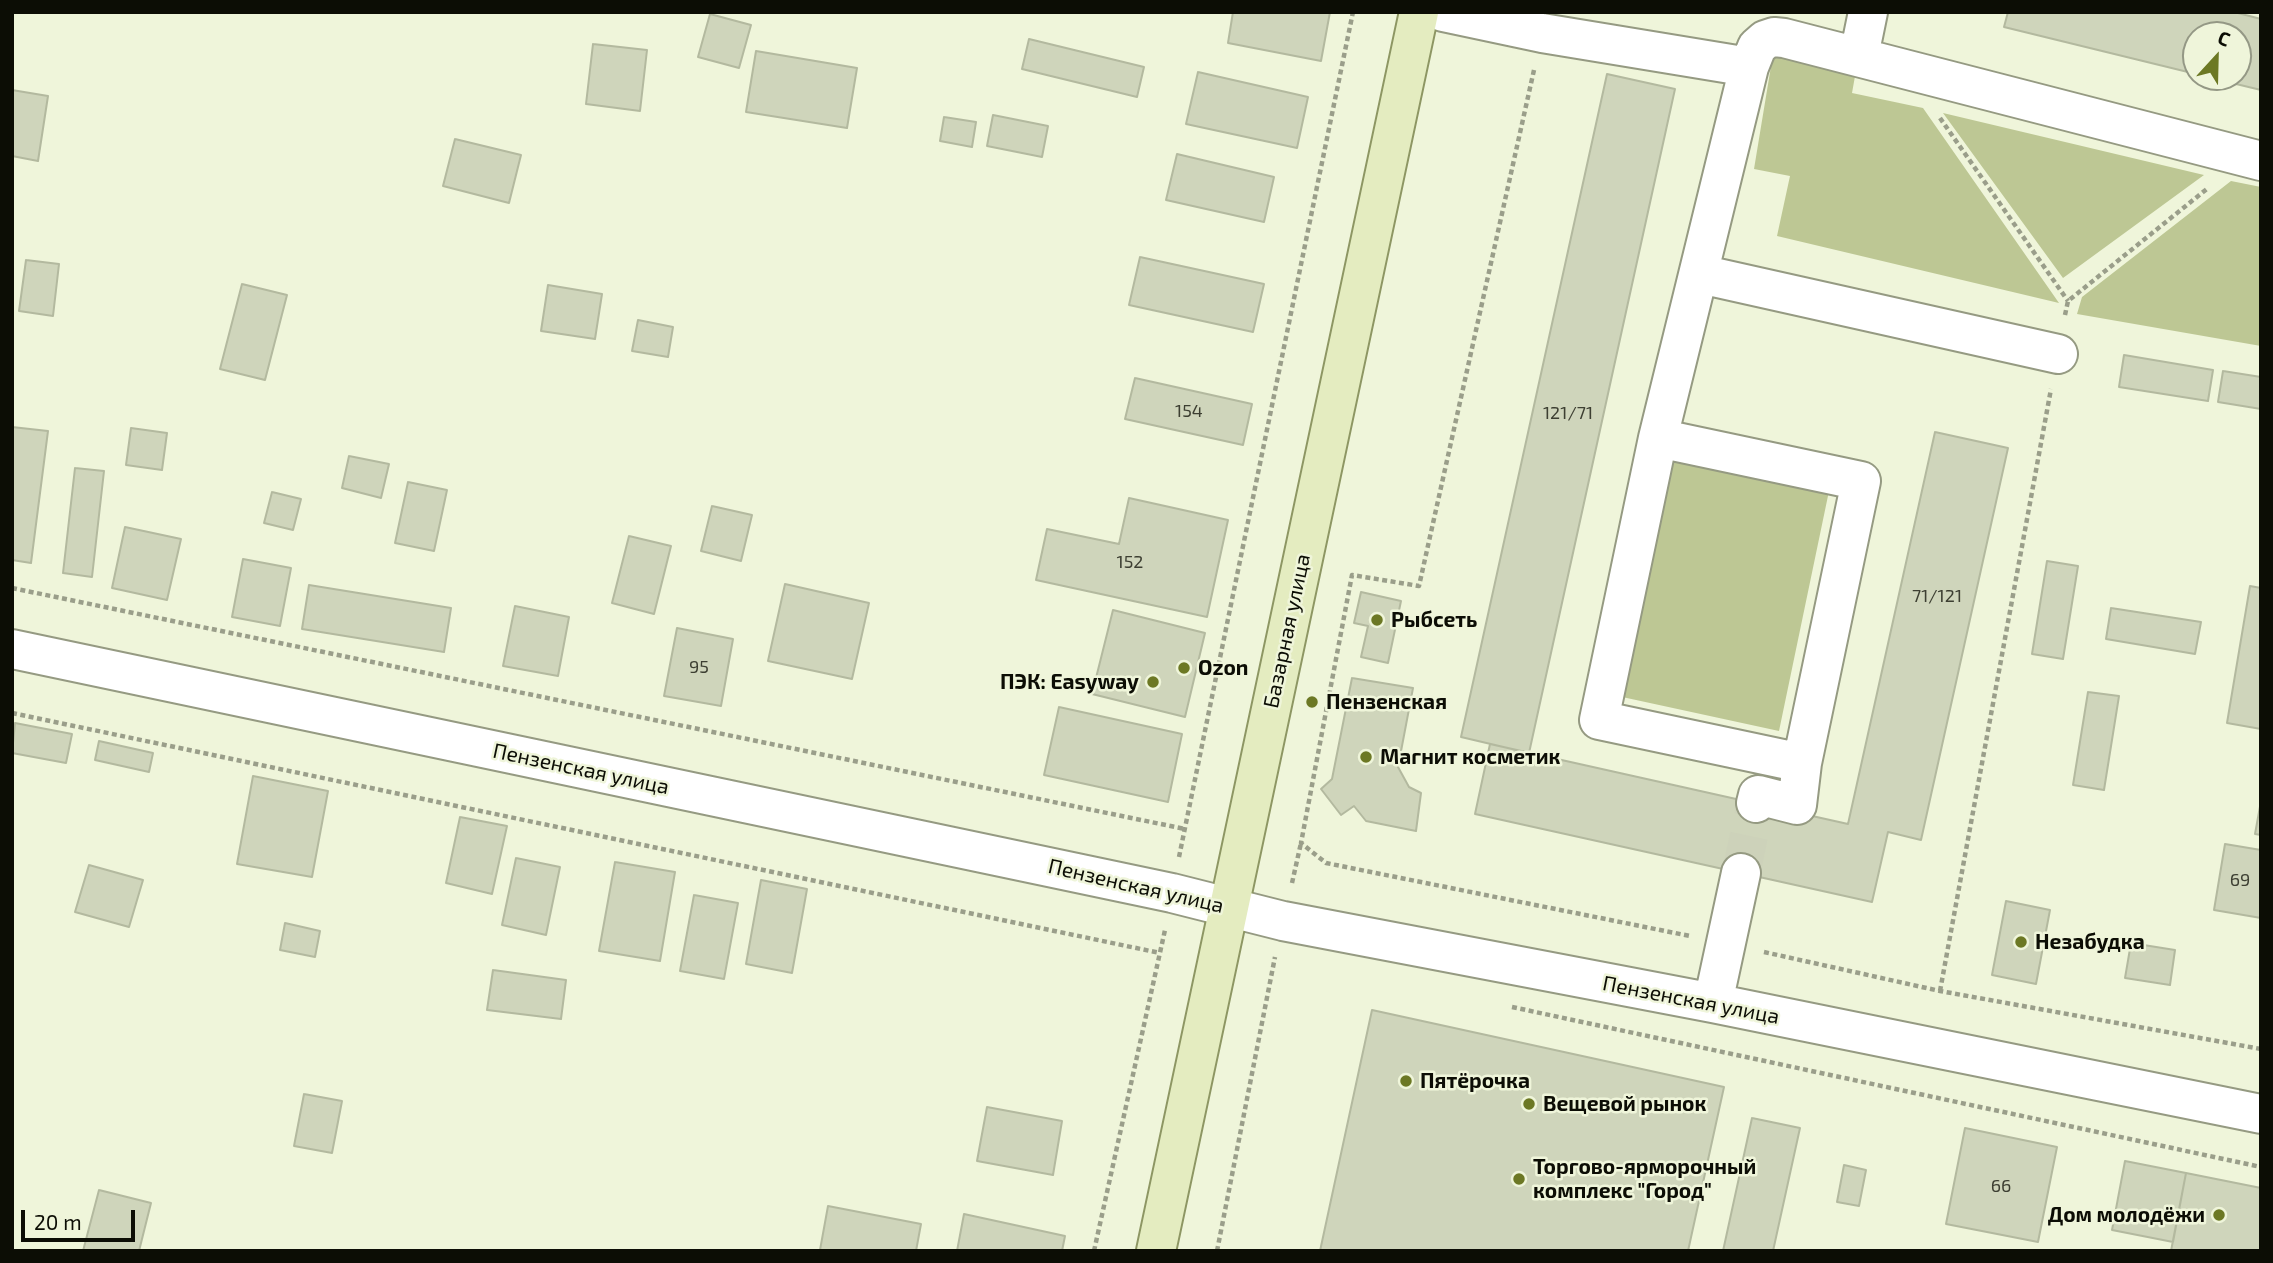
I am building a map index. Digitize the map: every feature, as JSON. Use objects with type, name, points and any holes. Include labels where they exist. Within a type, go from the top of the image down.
[{"type":"main road","name":"Базарная улица","points":[[1156,1251],[1419,12]]},
{"type":"street","points":[[1443,12],[1542,33],[1749,67]]},
{"type":"street","points":[[1859,56],[1868,12]]},
{"type":"street","points":[[1802,763],[1599,720],[1658,438],[1749,67],[1757,47],[1774,37],[1859,56],[2254,159]]},
{"type":"street","points":[[1700,274],[2058,354]]},
{"type":"street","points":[[1658,438],[1861,481],[1802,763],[1797,805],[1758,796],[1756,803]]},
{"type":"street","name":"Пензенская улица","points":[[12,649],[1172,892],[1283,921],[1713,1003],[2261,1114]]},
{"type":"street","points":[[1713,1003],[1741,873]]},
{"type":"path","points":[[1094,1251],[1160,953],[1353,12]]},
{"type":"path","points":[[1217,1251],[1301,843],[1352,575],[1419,586],[1542,33]]},
{"type":"path","points":[[1942,77],[1934,110],[2068,301]]},
{"type":"path","points":[[1940,990],[2068,301],[2254,159]]},
{"type":"path","points":[[12,588],[1185,829]]},
{"type":"path","points":[[12,713],[1160,953]]},
{"type":"path","points":[[1301,843],[1326,863],[1725,943],[1940,990],[2261,1049]]},
{"type":"path","points":[[1508,1007],[2261,1167]]},
{"type":"green space","points":[[1774,48],[1857,65],[1852,93],[1923,108],[2059,303],[1777,236],[1790,176],[1754,169]]},
{"type":"green space","points":[[1943,113],[2204,175],[2063,278]]},
{"type":"green space","points":[[2231,181],[2261,187],[2261,346],[2077,314],[2082,297]]},
{"type":"green space","points":[[1663,455],[1829,491],[1779,731],[1613,695]]},
{"type":"building","points":[[1233,12],[1330,12],[1321,61],[1228,43]]},
{"type":"building","points":[[2008,12],[2234,12],[2261,19],[2261,90],[2252,88],[2252,21],[2182,21],[2182,71],[2004,27]]},
{"type":"building","points":[[710,14],[751,25],[739,68],[698,57]]},
{"type":"building","points":[[1029,39],[1144,67],[1137,97],[1022,69]]},
{"type":"building","points":[[593,44],[647,50],[640,111],[586,104]]},
{"type":"building","points":[[756,51],[857,68],[847,128],[746,112]]},
{"type":"building","points":[[1198,72],[1308,97],[1297,148],[1186,124]]},
{"type":"building","points":[[1607,74],[1675,89],[1529,753],[1461,737]]},
{"type":"building","points":[[12,90],[48,96],[38,161],[12,156]]},
{"type":"building","points":[[993,115],[1048,126],[1042,157],[987,146]]},
{"type":"building","points":[[944,117],[976,122],[972,147],[940,141]]},
{"type":"building","points":[[455,139],[521,155],[509,203],[443,186]]},
{"type":"building","points":[[1177,154],[1274,177],[1264,222],[1166,200]]},
{"type":"building","points":[[1140,257],[1264,284],[1253,332],[1129,305]]},
{"type":"building","points":[[26,260],[59,264],[53,316],[19,311]]},
{"type":"building","points":[[242,284],[287,295],[265,380],[220,369]]},
{"type":"building","points":[[548,285],[602,294],[595,339],[541,331]]},
{"type":"building","points":[[638,320],[673,327],[668,357],[632,351]]},
{"type":"building","points":[[2124,355],[2213,370],[2208,401],[2119,387]]},
{"type":"building","points":[[2223,371],[2261,377],[2261,409],[2218,402]]},
{"type":"building","points":[[1135,378],[1252,404],[1243,445],[1125,419]]},
{"type":"building","points":[[12,427],[48,431],[31,563],[12,560]]},
{"type":"building","points":[[131,428],[167,433],[162,470],[126,465]]},
{"type":"building","points":[[1935,432],[2008,448],[1921,840],[1888,832],[1872,902],[1475,814],[1490,744],[1848,824]]},
{"type":"building","points":[[349,456],[389,464],[381,498],[342,488]]},
{"type":"building","points":[[75,468],[104,471],[92,577],[63,573]]},
{"type":"building","points":[[408,482],[447,490],[434,551],[395,543]]},
{"type":"building","points":[[272,492],[301,499],[293,530],[264,523]]},
{"type":"building","points":[[1129,498],[1228,520],[1207,617],[1036,580],[1047,529],[1119,544]]},
{"type":"building","points":[[712,506],[752,515],[741,561],[701,551]]},
{"type":"building","points":[[125,527],[181,539],[167,600],[112,588]]},
{"type":"building","points":[[629,536],[671,546],[654,614],[612,603]]},
{"type":"building","points":[[243,559],[291,568],[280,626],[232,617]]},
{"type":"building","points":[[2047,561],[2078,566],[2063,659],[2032,654]]},
{"type":"building","points":[[785,584],[869,603],[852,679],[768,661]]},
{"type":"building","points":[[309,585],[451,608],[444,652],[302,629]]},
{"type":"building","points":[[2250,586],[2261,588],[2261,729],[2227,723]]},
{"type":"building","points":[[1361,592],[1401,601],[1388,663],[1361,657],[1368,626],[1354,623]]},
{"type":"building","points":[[515,606],[569,617],[558,676],[503,666]]},
{"type":"building","points":[[2111,608],[2201,622],[2195,654],[2106,639]]},
{"type":"building","points":[[1113,610],[1205,633],[1185,717],[1092,694]]},
{"type":"building","points":[[677,628],[733,639],[721,706],[664,696]]},
{"type":"building","points":[[1352,678],[1413,688],[1398,767],[1409,787],[1421,793],[1416,831],[1366,821],[1354,806],[1341,815],[1321,789],[1332,779]]},
{"type":"building","points":[[2088,692],[2119,696],[2104,790],[2073,785]]},
{"type":"building","points":[[1059,707],[1182,734],[1168,802],[1044,775]]},
{"type":"building","points":[[15,723],[72,734],[66,763],[12,753]]},
{"type":"building","points":[[99,741],[153,753],[149,772],[95,760]]},
{"type":"building","points":[[253,776],[328,791],[312,877],[237,864]]},
{"type":"building","points":[[2261,801],[2261,835],[2255,834]]},
{"type":"building","points":[[460,817],[507,826],[492,894],[446,883]]},
{"type":"building","points":[[2225,844],[2261,850],[2261,918],[2214,910]]},
{"type":"building","points":[[516,858],[560,867],[546,935],[502,925]]},
{"type":"building","points":[[615,862],[675,872],[660,961],[599,951]]},
{"type":"building","points":[[89,865],[143,880],[129,927],[75,912]]},
{"type":"building","points":[[761,880],[807,889],[792,973],[746,964]]},
{"type":"building","points":[[694,895],[738,903],[724,979],[680,971]]},
{"type":"building","name":"Незабудка","points":[[2006,901],[2050,910],[2036,984],[1992,975]]},
{"type":"building","points":[[285,923],[320,931],[315,957],[280,950]]},
{"type":"building","points":[[2131,943],[2175,950],[2170,985],[2125,978]]},
{"type":"building","points":[[493,970],[566,980],[561,1019],[487,1010]]},
{"type":"building","name":"Торгово-ярморочный комплекс \"Город\"","points":[[1372,1010],[1724,1087],[1688,1251],[1320,1251]]},
{"type":"building","points":[[304,1094],[342,1101],[332,1153],[294,1146]]},
{"type":"building","points":[[987,1107],[1062,1121],[1053,1175],[977,1161]]},
{"type":"building","points":[[1752,1118],[1800,1128],[1773,1251],[1723,1251]]},
{"type":"building","points":[[1965,1128],[2057,1147],[2038,1242],[1946,1224]]},
{"type":"building","points":[[2125,1161],[2186,1173],[2173,1242],[2112,1230]]},
{"type":"building","points":[[1844,1165],[1866,1170],[1859,1206],[1837,1202]]},
{"type":"building","name":"Дом молодёжи","points":[[2186,1173],[2261,1188],[2261,1251],[2171,1251]]},
{"type":"building","points":[[99,1190],[151,1203],[139,1251],[83,1251]]},
{"type":"building","points":[[828,1206],[921,1224],[916,1251],[820,1250]]},
{"type":"building","points":[[964,1214],[1065,1236],[1062,1251],[957,1251]]},
{"type":"tunnel","points":[[1741,873],[1756,803]]},
{"type":"place","name":"Рыбсеть","points":[[1377,620]]},
{"type":"place","name":"Ozon","points":[[1184,668]]},
{"type":"place","name":"ПЭК: Easyway","points":[[1153,682]]},
{"type":"place","name":"Пензенская","points":[[1312,702]]},
{"type":"place","name":"Магнит косметик","points":[[1366,757]]},
{"type":"place","name":"Незабудка","points":[[2021,942]]},
{"type":"place","name":"Пятёрочка","points":[[1406,1081]]},
{"type":"place","name":"Вещевой рынок","points":[[1529,1104]]},
{"type":"place","name":"Торгово-ярморочный комплекс \"Город\"","points":[[1519,1179]]},
{"type":"place","name":"Дом молодёжи","points":[[2219,1215]]}]
